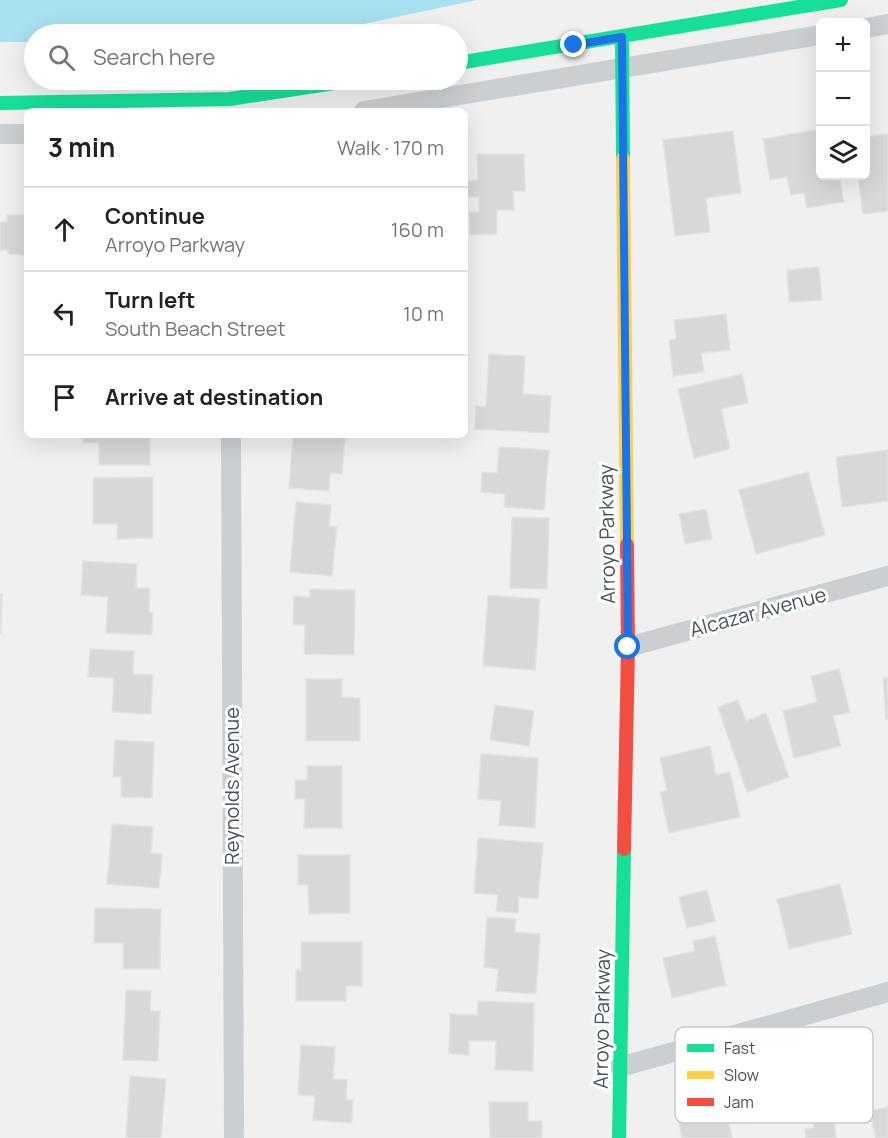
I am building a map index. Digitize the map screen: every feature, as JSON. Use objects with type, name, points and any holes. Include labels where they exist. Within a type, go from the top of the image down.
[{"type":"street","points":[[468,61],[841,0]]},
{"type":"street","points":[[870,27],[888,24]]},
{"type":"street","points":[[382,108],[816,36]]},
{"type":"street","name":"Arroyo Parkway","points":[[619,1138],[628,647],[622,37]]},
{"type":"street","points":[[0,103],[230,105],[304,90]]},
{"type":"street","points":[[0,134],[24,134]]},
{"type":"street","name":"Reynolds Avenue","points":[[231,438],[234,1138]]},
{"type":"street","name":"Alcazar Avenue","points":[[628,647],[888,576]]},
{"type":"street","points":[[763,1027],[888,992]]},
{"type":"street","points":[[620,1067],[675,1052]]},
{"type":"water","points":[[0,0],[477,0],[363,24],[24,24],[24,42],[0,42]]},
{"type":"building","points":[[816,130],[816,180],[840,180],[844,202],[807,208],[804,193],[791,195],[787,177],[770,180],[763,139]]},
{"type":"building","points":[[733,131],[741,193],[706,198],[710,232],[675,236],[663,140]]},
{"type":"building","points":[[888,134],[888,211],[863,214],[859,180],[870,180],[870,136]]},
{"type":"building","points":[[477,154],[524,154],[525,191],[513,191],[514,210],[497,210],[497,234],[470,235],[469,212],[479,212],[479,197],[468,197],[468,181],[478,180]]},
{"type":"building","points":[[7,215],[24,215],[24,255],[8,254],[8,250],[0,250],[0,222],[7,222]]},
{"type":"building","points":[[819,267],[822,300],[789,302],[787,270]]},
{"type":"building","points":[[726,314],[730,350],[701,353],[704,372],[673,376],[669,340],[676,339],[674,320]]},
{"type":"building","points":[[489,354],[525,356],[523,394],[551,396],[549,433],[475,429],[476,406],[486,407]]},
{"type":"building","points":[[742,374],[748,403],[721,409],[730,449],[694,458],[678,389]]},
{"type":"building","points":[[83,438],[150,438],[150,465],[99,465],[99,443],[83,443]]},
{"type":"building","points":[[293,438],[345,438],[342,474],[330,473],[329,491],[289,488]]},
{"type":"building","points":[[499,447],[549,450],[544,510],[504,507],[505,494],[481,492],[482,472],[497,473]]},
{"type":"building","points":[[888,450],[888,501],[842,507],[836,457]]},
{"type":"building","points":[[808,472],[825,535],[756,554],[739,490]]},
{"type":"building","points":[[153,477],[153,538],[117,539],[117,524],[93,524],[93,478]]},
{"type":"building","points":[[296,502],[331,505],[329,526],[337,527],[332,576],[290,572]]},
{"type":"building","points":[[706,509],[712,539],[685,544],[679,514]]},
{"type":"building","points":[[512,517],[549,518],[547,589],[510,588]]},
{"type":"building","points":[[83,561],[137,564],[136,588],[150,588],[149,612],[153,613],[152,635],[106,633],[108,597],[81,595]]},
{"type":"building","points":[[310,589],[355,590],[354,655],[304,654],[305,625],[293,625],[294,596],[310,597]]},
{"type":"building","points":[[0,594],[2,594],[1,633],[0,633]]},
{"type":"building","points":[[488,595],[540,599],[535,670],[483,666]]},
{"type":"building","points":[[90,649],[134,651],[133,674],[153,675],[151,714],[112,712],[114,678],[88,677]]},
{"type":"building","points":[[839,669],[850,712],[833,716],[841,746],[794,758],[783,711],[817,702],[811,676]]},
{"type":"building","points":[[883,678],[888,678],[888,719],[886,719]]},
{"type":"building","points":[[306,679],[342,679],[342,697],[360,698],[360,741],[306,741]]},
{"type":"building","points":[[738,700],[746,721],[766,713],[789,777],[747,792],[718,707]]},
{"type":"building","points":[[495,705],[534,711],[529,746],[490,740]]},
{"type":"building","points":[[115,740],[154,742],[152,798],[121,797],[121,777],[113,777]]},
{"type":"building","points":[[710,746],[716,775],[730,772],[740,817],[669,833],[660,792],[667,790],[660,758]]},
{"type":"building","points":[[481,754],[538,758],[535,828],[499,825],[501,801],[478,799]]},
{"type":"building","points":[[307,766],[342,766],[342,828],[304,828],[305,799],[295,799],[295,780],[307,780]]},
{"type":"building","points":[[112,824],[153,827],[151,853],[162,854],[159,888],[107,884]]},
{"type":"building","points":[[478,838],[543,843],[538,899],[519,897],[518,913],[496,911],[498,895],[474,893]]},
{"type":"building","points":[[298,855],[350,855],[350,913],[309,914],[308,885],[298,885]]},
{"type":"building","points":[[840,884],[852,934],[789,949],[777,899]]},
{"type":"building","points":[[707,890],[715,921],[687,928],[679,897]]},
{"type":"building","points":[[95,908],[161,909],[160,969],[123,969],[123,943],[94,943]]},
{"type":"building","points":[[487,917],[516,919],[515,932],[540,934],[536,994],[496,991],[498,969],[484,967]]},
{"type":"building","points":[[715,936],[726,985],[672,998],[663,958],[695,951],[693,941]]},
{"type":"building","points":[[301,942],[362,942],[362,986],[346,986],[346,1001],[296,1001],[296,970],[301,970]]},
{"type":"building","points":[[126,990],[151,991],[150,1011],[160,1011],[158,1061],[123,1060]]},
{"type":"building","points":[[478,1001],[534,1003],[533,1071],[495,1070],[496,1041],[469,1041],[469,1055],[449,1054],[450,1014],[477,1015]]},
{"type":"building","points":[[301,1045],[335,1047],[333,1079],[347,1080],[346,1100],[353,1100],[352,1123],[313,1120],[315,1096],[298,1095]]},
{"type":"building","points":[[130,1076],[166,1079],[161,1138],[126,1138]]},
{"type":"building","points":[[489,1102],[528,1102],[528,1121],[542,1121],[542,1138],[490,1138]]},
{"type":"building","points":[[888,1107],[888,1138],[876,1138],[872,1123],[873,1110]]},
{"type":"building","points":[[679,1123],[729,1123],[732,1138],[682,1138]]},
{"type":"building","points":[[814,1123],[835,1123],[836,1138],[806,1138],[805,1129],[814,1128]]},
{"type":"traffic: fast","points":[[468,61],[841,0]]},
{"type":"traffic: fast","points":[[622,37],[623,159]]},
{"type":"traffic: fast","points":[[0,103],[230,99],[289,90]]},
{"type":"traffic: fast","points":[[619,1138],[624,849]]},
{"type":"traffic: slow","points":[[623,159],[627,545]]},
{"type":"traffic: jam","points":[[624,849],[628,647],[627,545]]},
{"type":"route","points":[[574,45],[622,37],[628,647]]}]
